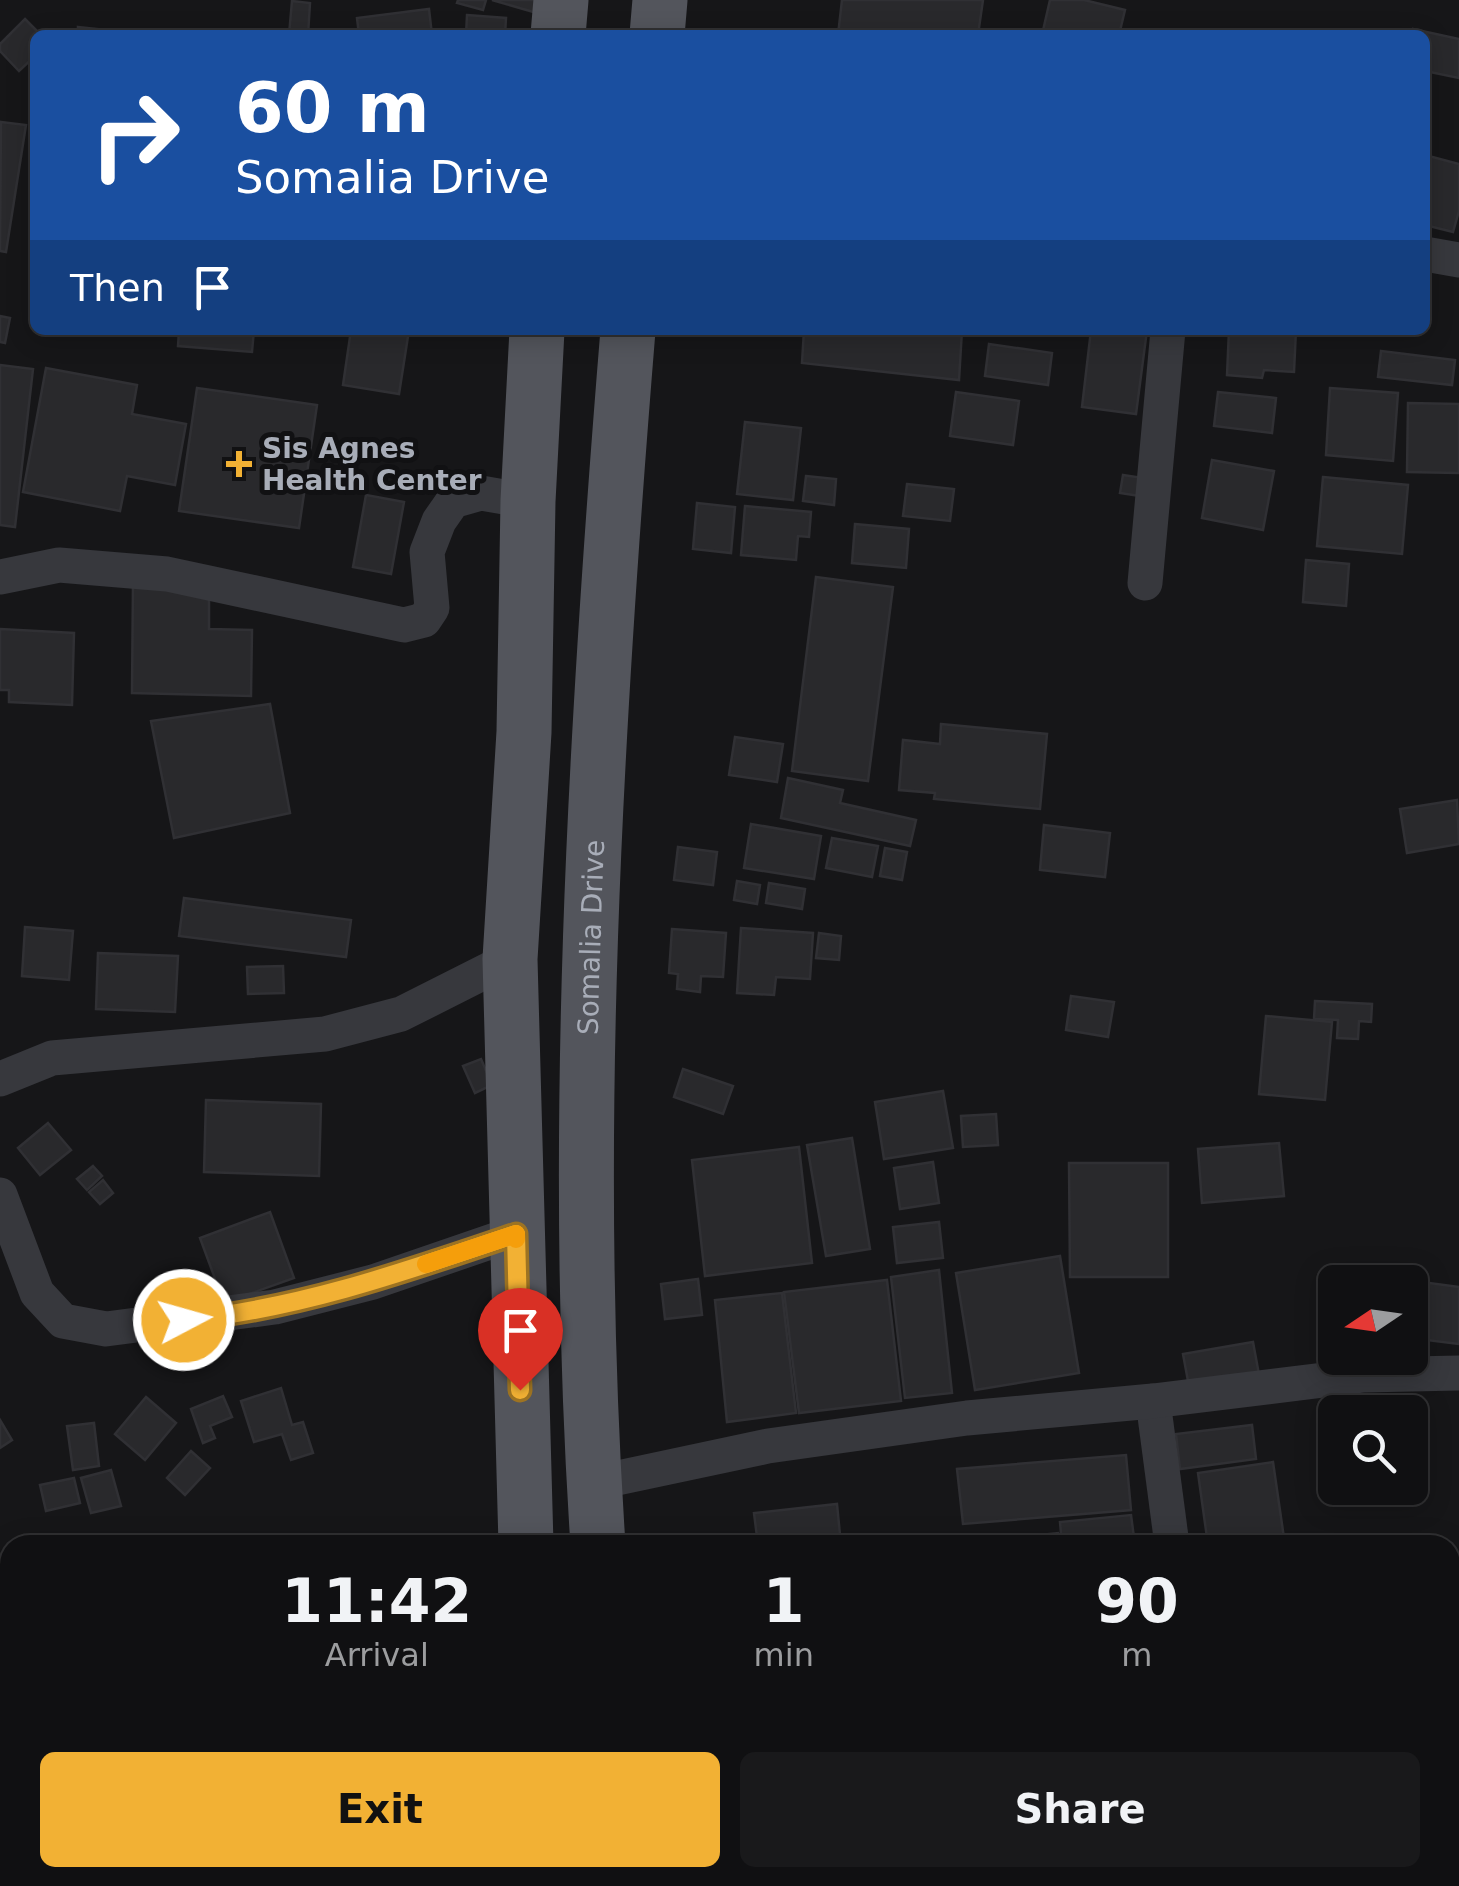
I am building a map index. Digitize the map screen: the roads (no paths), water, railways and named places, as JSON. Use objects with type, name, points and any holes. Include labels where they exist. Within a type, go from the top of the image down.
[{"type":"main road","points":[[558,30],[561,0]]},
{"type":"main road","points":[[658,30],[660,0]]},
{"type":"main road","points":[[526,1535],[510,959],[524,732],[528,501],[537,335]]},
{"type":"main road","name":"Somalia Drive","points":[[597,1535],[588,1279],[588,1003],[610,558],[628,335]]},
{"type":"street","points":[[1430,255],[1459,260]]},
{"type":"street","points":[[1145,583],[1168,335]]},
{"type":"street","points":[[0,577],[59,565],[167,574],[404,625],[424,620],[432,608],[427,552],[439,520],[453,501],[480,493],[528,501]]},
{"type":"street","points":[[0,1079],[52,1058],[325,1034],[401,1014],[510,959]]},
{"type":"street","points":[[0,1194],[37,1292],[64,1321],[106,1329],[275,1308],[372,1282],[516,1234]]},
{"type":"street","points":[[594,1483],[768,1446],[967,1418],[1153,1402],[1364,1375],[1459,1372]]},
{"type":"street","points":[[1153,1402],[1171,1535]]},
{"type":"place","name":"Sis Agnes Health Center","points":[[239,464]]}]
